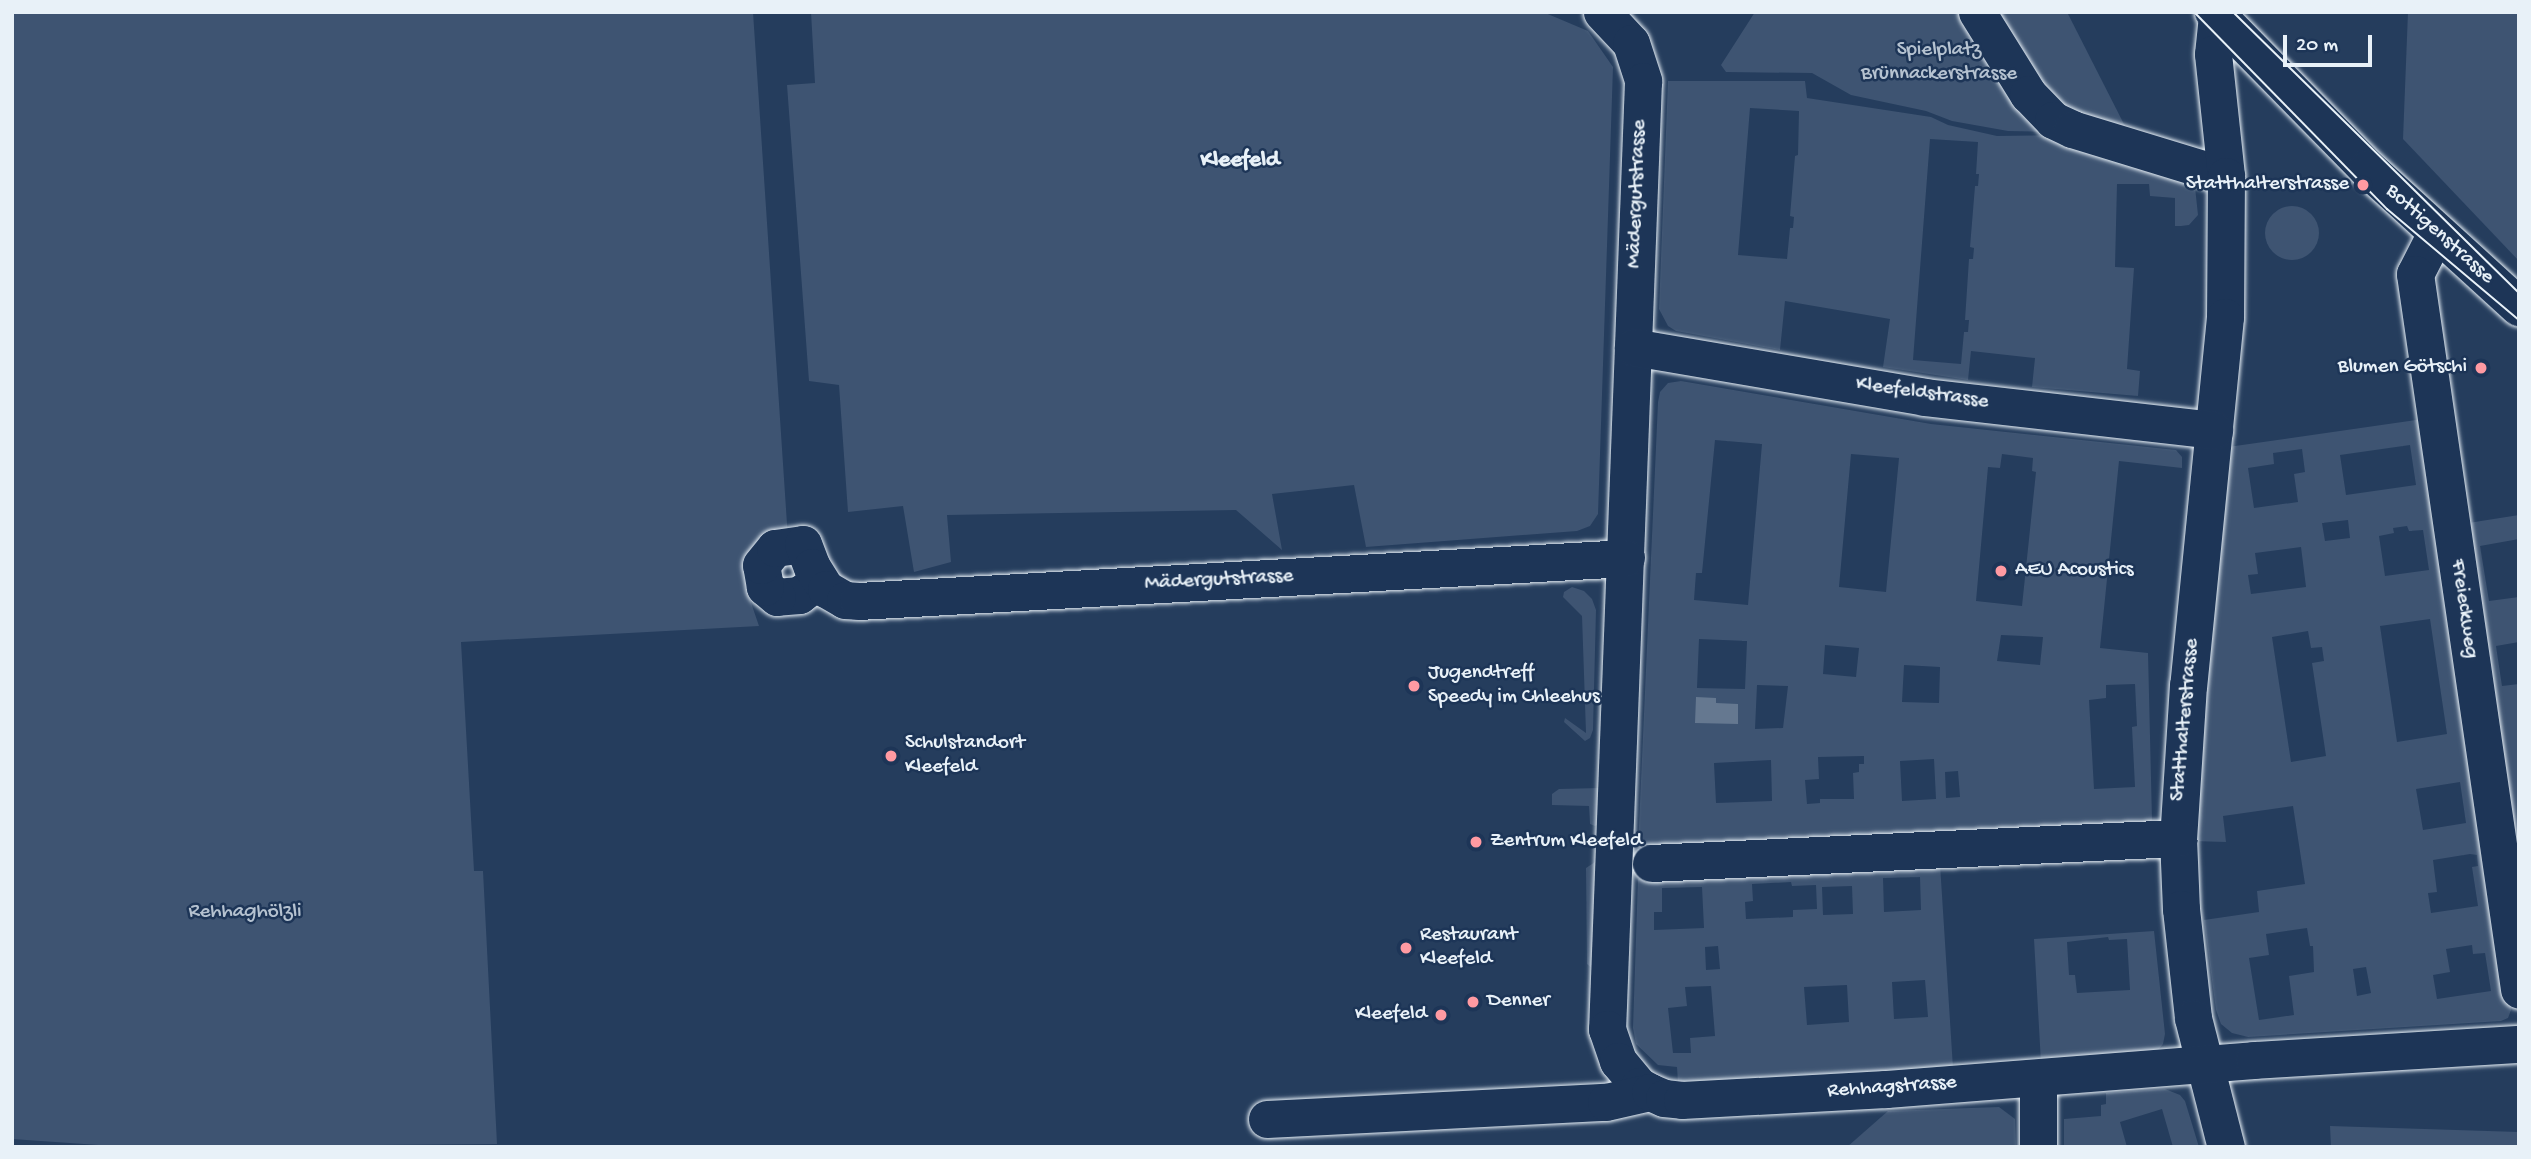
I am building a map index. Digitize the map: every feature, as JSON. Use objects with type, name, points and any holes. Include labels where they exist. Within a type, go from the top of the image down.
[{"type":"street","name":"Mädergutstrasse","points":[[1602,12],[1631,43],[1643,81],[1607,1029],[1618,1060],[1639,1086],[1650,1092]]},
{"type":"street","points":[[1977,12],[2028,94],[2053,120],[2071,130],[2226,176]]},
{"type":"street","name":"Statthalterstrasse","points":[[2216,14],[2213,54],[2226,176],[2225,317],[2180,772],[2178,838],[2180,908],[2191,1006],[2227,1147]]},
{"type":"street","name":"Bottigenstrasse","points":[[2216,14],[2436,233],[2519,307]]},
{"type":"street","name":"Freieckweg","points":[[2436,233],[2414,274],[2519,989]]},
{"type":"street","name":"Kleefeldstrasse","points":[[1633,347],[1924,397],[2214,430]]},
{"type":"street","name":"Mädergutstrasse","points":[[819,580],[835,595],[858,601],[1626,558]]},
{"type":"street","points":[[1651,863],[2178,838]]},
{"type":"street","name":"Rehhagstrasse","points":[[1268,1119],[1606,1102],[1650,1092],[1664,1098],[1682,1100],[2519,1044]]},
{"type":"street","points":[[2038,1078],[2038,1147]]},
{"type":"green space","name":"Rehhaghölzli","points":[[12,12],[753,12],[788,539],[749,557],[746,588],[759,626],[461,642],[474,871],[483,871],[497,1144],[127,1147],[12,1139]]},
{"type":"green space","points":[[811,12],[1543,12],[1588,31],[1613,67],[1598,514],[1590,526],[1577,531],[1366,547],[1354,485],[1272,494],[1282,550],[1236,510],[947,515],[951,562],[914,572],[903,506],[848,512],[839,385],[809,381],[787,85],[815,83]]},
{"type":"green space","name":"Spielplatz Brünnackerstrasse","points":[[1755,12],[1965,12],[2054,132],[2008,131],[1952,121],[1926,111],[1851,95],[1812,73],[1726,72],[1721,65]]},
{"type":"green space","points":[[1988,12],[2067,12],[2130,136],[2053,109]]},
{"type":"green space","points":[[2408,12],[2519,12],[2519,261],[2403,139]]},
{"type":"green space","points":[[1668,81],[1805,81],[1807,98],[1931,117],[1948,125],[1997,136],[2059,135],[2190,178],[2195,187],[2198,215],[2189,225],[2175,226],[2175,198],[2150,196],[2149,184],[2117,184],[2115,267],[2134,268],[2127,369],[2140,371],[2138,396],[2032,387],[2035,358],[1971,351],[1968,380],[1883,367],[1890,319],[1785,301],[1780,350],[1676,331],[1668,326],[1659,309]],"holes":[[[1750,108],[1799,111],[1798,155],[1795,156],[1790,216],[1794,217],[1793,228],[1790,228],[1787,259],[1738,255]],[[1930,139],[1978,142],[1976,174],[1979,174],[1978,186],[1975,186],[1970,247],[1974,248],[1973,259],[1969,259],[1965,320],[1969,320],[1968,332],[1964,332],[1961,364],[1913,360]]]},
{"type":"green space","points":[[2292,206],[2311,214],[2319,233],[2311,252],[2292,260],[2273,252],[2265,233],[2273,214]]},
{"type":"green space","points":[[1681,381],[1931,424],[2176,450],[2182,457],[2182,468],[2119,461],[2100,648],[2148,653],[2152,820],[2147,825],[1638,848],[1658,402],[1660,392],[1668,383]],"holes":[[[1715,440],[1762,444],[1748,605],[1694,600],[1696,573],[1702,573]],[[1851,454],[1899,458],[1886,592],[1839,587]],[[2002,454],[2033,458],[2032,471],[2036,472],[2022,606],[1976,601],[1988,467],[2000,468]],[[2001,635],[2043,637],[2040,665],[1997,661]],[[1699,639],[1747,641],[1745,689],[1697,688]],[[1825,645],[1859,648],[1856,677],[1823,674]],[[1904,665],[1940,667],[1939,703],[1902,702]],[[2135,684],[2137,726],[2132,727],[2135,787],[2094,789],[2089,700],[2106,698],[2106,685]],[[1757,685],[1788,686],[1783,728],[1755,729]],[[1864,756],[1864,764],[1859,764],[1859,772],[1853,773],[1854,799],[1820,799],[1820,803],[1807,804],[1805,780],[1819,779],[1818,757]],[[1934,759],[1936,799],[1902,801],[1900,761]],[[1771,760],[1772,801],[1716,803],[1714,763]],[[1958,771],[1960,797],[1946,798],[1945,772]]]},
{"type":"green space","points":[[2423,419],[2511,1010],[2508,1018],[2501,1021],[2248,1037],[2232,1033],[2221,1024],[2216,1010],[2204,920],[2259,912],[2257,891],[2305,884],[2293,806],[2223,816],[2226,842],[2192,841],[2228,447]],"holes":[[[2410,445],[2416,485],[2346,495],[2340,455]],[[2302,449],[2305,472],[2294,474],[2298,502],[2254,508],[2248,468],[2274,464],[2273,453]],[[2348,520],[2350,538],[2325,541],[2322,523]],[[2407,526],[2409,531],[2423,530],[2429,570],[2385,576],[2379,536],[2394,533],[2393,528]],[[2301,547],[2306,587],[2251,594],[2248,575],[2258,574],[2255,553]],[[2430,619],[2447,734],[2397,742],[2380,626]],[[2308,631],[2311,648],[2322,647],[2324,661],[2312,663],[2326,756],[2291,762],[2272,637]],[[2460,782],[2466,823],[2423,830],[2416,789]],[[2477,855],[2478,866],[2472,867],[2478,906],[2431,913],[2428,893],[2437,892],[2433,860]],[[2307,928],[2310,946],[2313,946],[2314,972],[2289,976],[2294,1015],[2259,1020],[2249,958],[2269,955],[2266,934]],[[2472,945],[2473,954],[2485,953],[2491,991],[2437,999],[2433,975],[2450,972],[2446,949]],[[2366,967],[2371,993],[2357,996],[2353,969]]]},
{"type":"green space","points":[[2519,515],[2519,539],[2480,546],[2489,601],[2519,597],[2519,642],[2496,646],[2502,686],[2519,684],[2519,909],[2462,524]]},
{"type":"green space","points":[[1572,587],[1584,591],[1592,599],[1596,610],[1593,730],[1590,738],[1585,741],[1564,722],[1565,718],[1586,733],[1582,616],[1563,597],[1564,592]]},
{"type":"green space","points":[[1600,788],[1600,824],[1595,826],[1590,824],[1589,806],[1552,805],[1552,794],[1559,789]]},
{"type":"green space","points":[[1595,862],[1593,969],[1587,964],[1586,868]]},
{"type":"green space","points":[[1940,864],[1953,1068],[1678,1083],[1677,1067],[1658,1065],[1636,1044],[1633,1028],[1638,879]],"holes":[[[1920,877],[1921,910],[1884,912],[1883,878]],[[1791,882],[1792,886],[1816,885],[1817,909],[1793,910],[1793,917],[1746,919],[1745,902],[1753,901],[1752,884]],[[1852,886],[1853,914],[1823,915],[1822,887]],[[1702,887],[1704,928],[1654,930],[1654,912],[1662,912],[1662,888]],[[1718,946],[1720,969],[1706,970],[1705,947]],[[1925,980],[1928,1017],[1894,1019],[1892,982]],[[1847,985],[1849,1022],[1807,1025],[1804,987]],[[1711,986],[1715,1036],[1690,1038],[1691,1053],[1673,1053],[1668,1008],[1687,1006],[1685,987]]]},
{"type":"green space","points":[[2154,931],[2165,1034],[2163,1044],[2158,1050],[2041,1063],[2034,939]],"holes":[[[2108,937],[2109,940],[2127,939],[2130,990],[2077,993],[2075,975],[2069,975],[2067,942]]]},
{"type":"green space","points":[[2165,1089],[2180,1095],[2185,1101],[2199,1147],[2173,1147],[2162,1109],[2120,1122],[2127,1147],[2064,1147],[2064,1119],[2101,1116],[2101,1105],[2106,1104],[2106,1093]]},
{"type":"green space","points":[[1999,1107],[2015,1119],[2016,1147],[1847,1147],[1888,1111]]},
{"type":"green space","points":[[2330,1126],[2519,1132],[2519,1147],[2331,1147]]},
{"type":"shaded area","points":[[1696,697],[1716,698],[1716,703],[1738,704],[1738,724],[1695,723]]},
{"type":"tram line","points":[[2194,12],[2387,209],[2519,320]]},
{"type":"tram line","points":[[2233,12],[2519,293]]},
{"type":"place","name":"Statthalterstrasse","points":[[2363,185]]},
{"type":"place","name":"Blumen Götschi","points":[[2481,368]]},
{"type":"place","name":"AEU Acoustics","points":[[2001,571]]},
{"type":"place","name":"Jugendtreff Speedy im Chleehus","points":[[1414,686]]},
{"type":"place","name":"Schulstandort Kleefeld","points":[[891,756]]},
{"type":"place","name":"Zentrum Kleefeld","points":[[1476,842]]},
{"type":"place","name":"Restaurant Kleefeld","points":[[1406,948]]},
{"type":"place","name":"Denner","points":[[1473,1002]]},
{"type":"place","name":"Kleefeld","points":[[1441,1015]]},
{"type":"district","name":"Kleefeld","points":[[1240,161]]}]
